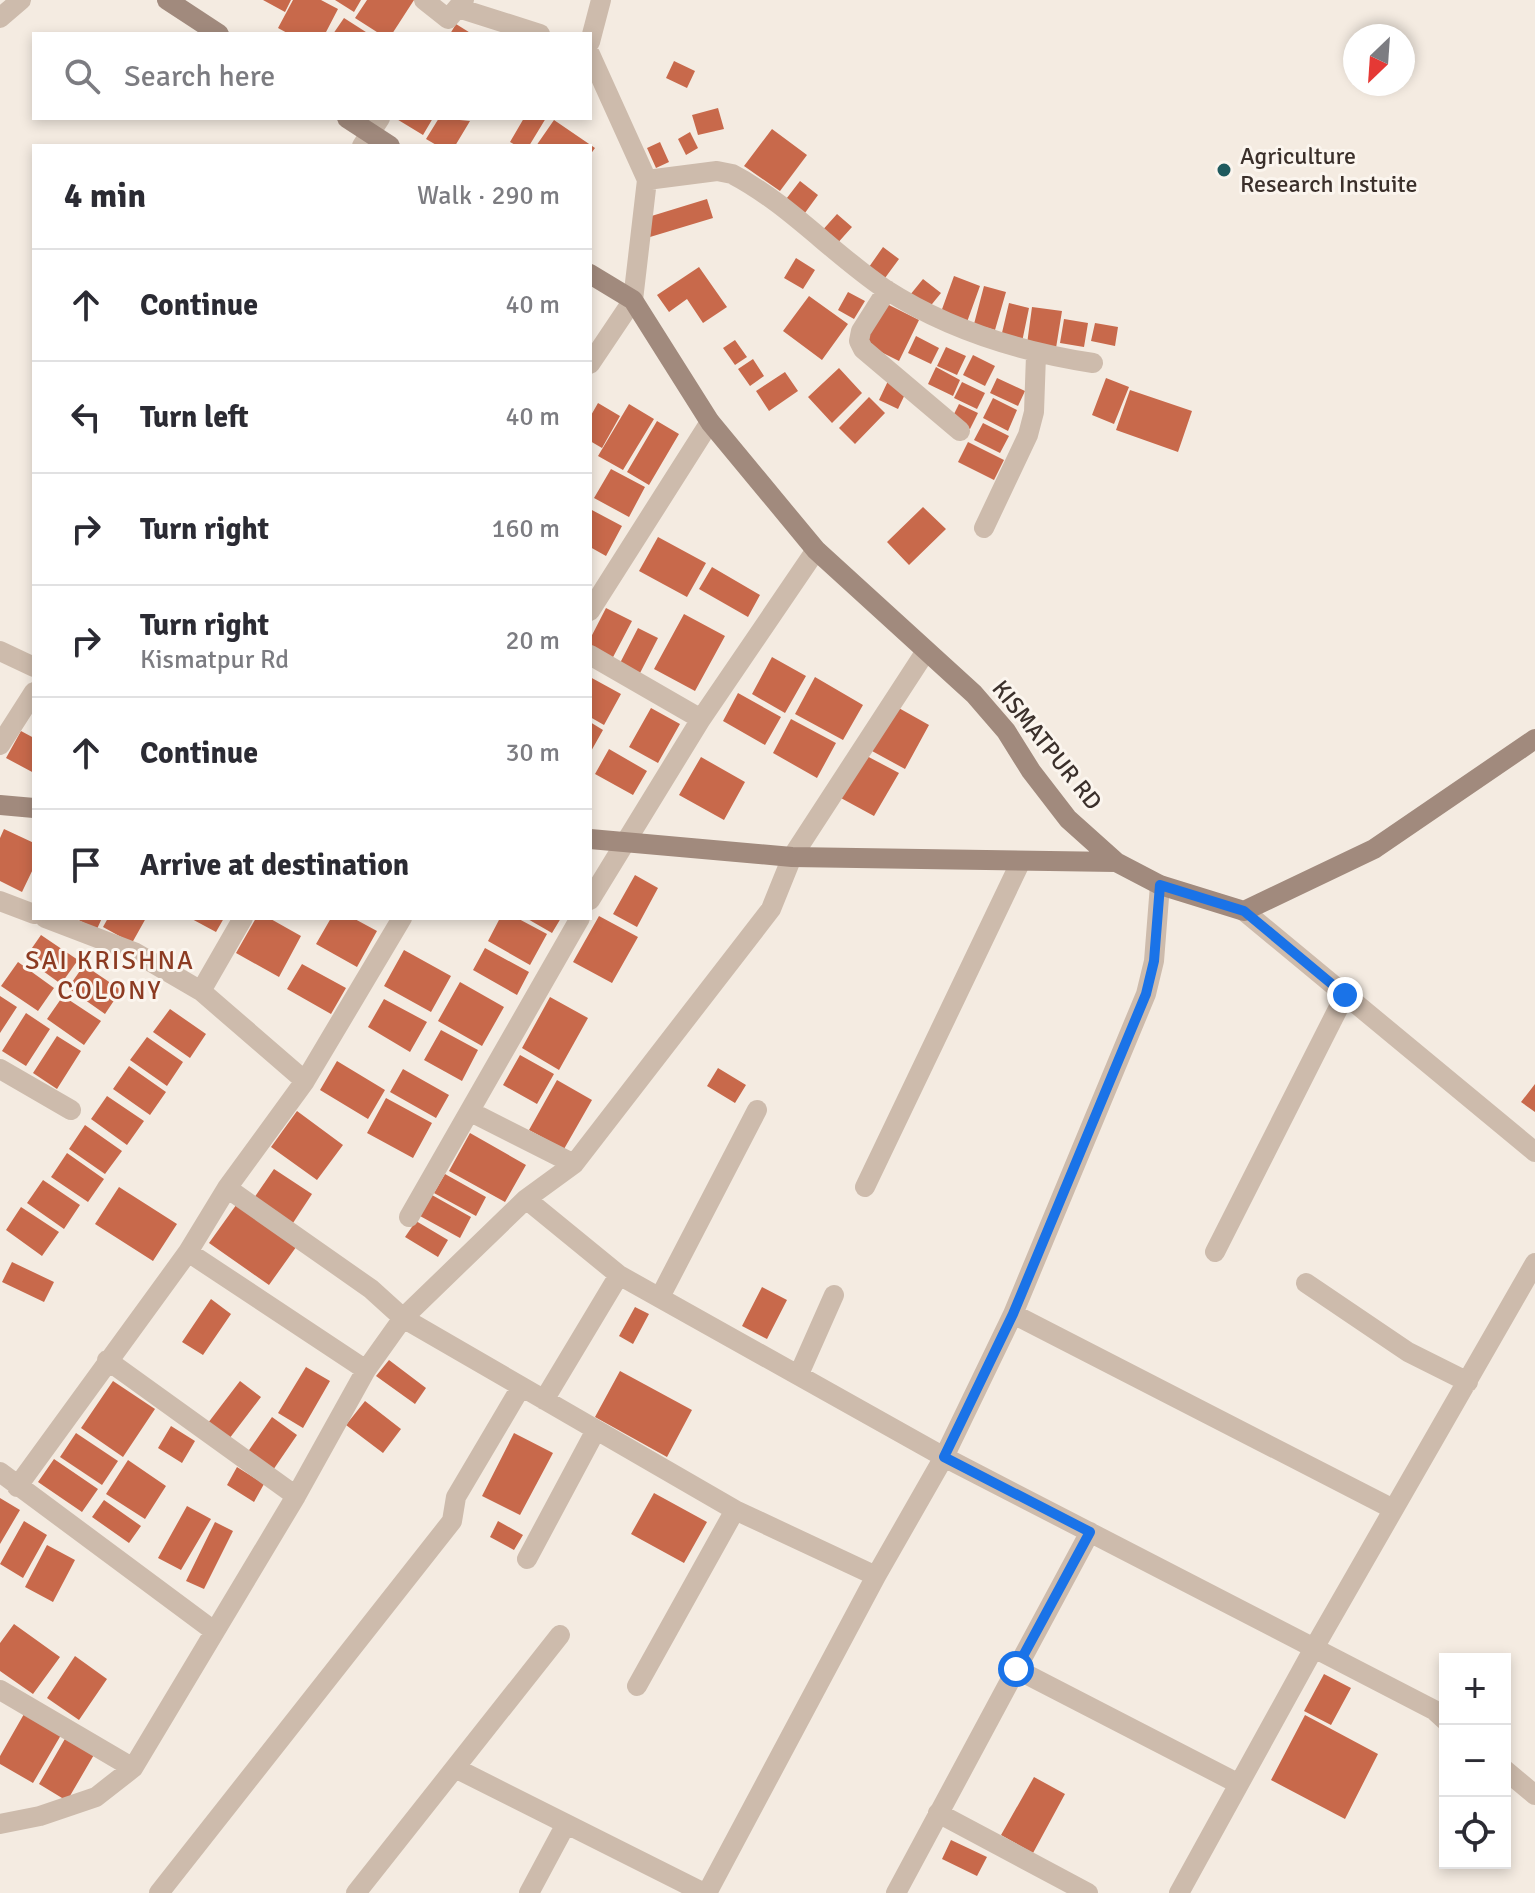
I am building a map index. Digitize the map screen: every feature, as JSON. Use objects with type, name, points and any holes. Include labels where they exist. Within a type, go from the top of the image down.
[{"type":"street","points":[[0,18],[21,0]]},
{"type":"street","points":[[167,0],[216,32]]},
{"type":"street","points":[[424,0],[452,15],[531,32]]},
{"type":"street","points":[[592,34],[601,0]]},
{"type":"street","points":[[592,58],[647,180],[633,300],[592,361]]},
{"type":"street","points":[[350,120],[387,144]]},
{"type":"street","points":[[647,180],[717,171],[732,174],[887,290],[960,327],[1036,355],[1093,363]]},
{"type":"street","name":"KISMATPUR RD","points":[[592,275],[633,300],[710,422],[816,550],[974,694],[1006,731],[1031,771],[1068,819],[1116,862],[1160,885],[1244,911]]},
{"type":"street","points":[[887,290],[861,331],[859,341],[863,349],[960,431]]},
{"type":"street","points":[[984,528],[1028,435],[1034,412],[1036,355]]},
{"type":"street","points":[[592,608],[710,422]]},
{"type":"street","points":[[592,896],[701,719],[816,550]]},
{"type":"street","points":[[0,651],[32,666]]},
{"type":"street","points":[[0,1824],[40,1816],[96,1797],[133,1768],[296,1496],[366,1370],[403,1318],[526,1199],[574,1164],[742,950],[771,909],[792,857],[926,651]]},
{"type":"street","points":[[592,656],[701,719]]},
{"type":"street","points":[[0,745],[32,695]]},
{"type":"street","points":[[1535,739],[1374,849],[1244,911],[1535,1152]]},
{"type":"street","points":[[0,805],[32,808]]},
{"type":"street","points":[[592,839],[792,857],[1116,862]]},
{"type":"street","points":[[865,1187],[1021,861]]},
{"type":"street","points":[[455,1768],[706,1893],[876,1576],[944,1457],[1013,1314],[1146,994],[1154,961],[1160,885]]},
{"type":"street","points":[[0,901],[32,913]]},
{"type":"street","points":[[50,920],[134,952],[201,991],[305,1081]]},
{"type":"street","points":[[201,991],[242,920]]},
{"type":"street","points":[[17,1487],[188,1252],[227,1188],[305,1081],[401,920]]},
{"type":"street","points":[[409,1217],[579,920]]},
{"type":"street","points":[[1215,1252],[1345,995]]},
{"type":"street","points":[[0,1069],[71,1110]]},
{"type":"street","points":[[660,1297],[757,1110]]},
{"type":"street","points":[[471,1112],[574,1164]]},
{"type":"street","points":[[227,1188],[371,1289],[403,1318],[735,1510],[876,1576]]},
{"type":"street","points":[[526,1199],[619,1275],[944,1457],[1314,1648],[1439,1717]]},
{"type":"street","points":[[188,1252],[366,1370]]},
{"type":"street","points":[[1179,1893],[1314,1648],[1535,1263]]},
{"type":"street","points":[[544,1400],[619,1275]]},
{"type":"street","points":[[1306,1283],[1408,1352],[1468,1382]]},
{"type":"street","points":[[799,1374],[834,1295]]},
{"type":"street","points":[[1013,1314],[1393,1509]]},
{"type":"street","points":[[107,1360],[296,1496]]},
{"type":"street","points":[[159,1893],[452,1521],[456,1497],[521,1387]]},
{"type":"street","points":[[527,1559],[596,1430]]},
{"type":"street","points":[[0,1472],[214,1631]]},
{"type":"street","points":[[637,1686],[735,1510]]},
{"type":"street","points":[[896,1893],[1090,1532]]},
{"type":"street","points":[[356,1893],[560,1635]]},
{"type":"street","points":[[1016,1669],[1239,1784]]},
{"type":"street","points":[[0,1690],[133,1768]]},
{"type":"street","points":[[1511,1775],[1535,1795]]},
{"type":"street","points":[[938,1813],[1088,1893]]},
{"type":"street","points":[[529,1893],[566,1824]]},
{"type":"building","points":[[263,0],[291,0],[285,12]]},
{"type":"building","points":[[293,0],[321,0],[338,9],[326,32],[285,32],[278,28]]},
{"type":"building","points":[[335,0],[361,0],[354,12]]},
{"type":"building","points":[[367,0],[414,0],[393,32],[377,32],[355,18]]},
{"type":"building","points":[[344,18],[366,32],[334,32]]},
{"type":"building","points":[[456,24],[469,32],[451,32]]},
{"type":"building","points":[[674,61],[695,71],[687,88],[666,78]]},
{"type":"building","points":[[718,108],[724,129],[698,135],[692,115]]},
{"type":"building","points":[[398,120],[432,120],[423,135]]},
{"type":"building","points":[[438,120],[470,121],[456,144],[435,144],[426,139]]},
{"type":"building","points":[[523,120],[545,120],[530,144],[510,142]]},
{"type":"building","points":[[554,120],[589,144],[537,144]]},
{"type":"building","points":[[772,129],[807,155],[780,191],[744,166]]},
{"type":"building","points":[[690,132],[698,148],[686,155],[678,139]]},
{"type":"building","points":[[660,142],[669,162],[656,168],[647,148]]},
{"type":"building","points":[[800,181],[818,195],[802,217],[783,203]]},
{"type":"building","points":[[707,199],[713,218],[650,237],[645,218]]},
{"type":"building","points":[[837,214],[852,227],[835,246],[820,233]]},
{"type":"building","points":[[883,247],[899,259],[885,278],[869,267]]},
{"type":"building","points":[[796,258],[815,270],[803,289],[784,278]]},
{"type":"building","points":[[699,267],[727,307],[703,323],[687,299],[669,312],[657,295]]},
{"type":"building","points":[[954,276],[980,286],[967,322],[941,312]]},
{"type":"building","points":[[923,279],[941,293],[928,309],[910,295]]},
{"type":"building","points":[[984,286],[1006,292],[995,330],[974,324]]},
{"type":"building","points":[[848,292],[865,301],[854,319],[838,310]]},
{"type":"building","points":[[809,296],[848,324],[822,360],[783,331]]},
{"type":"building","points":[[883,302],[919,320],[899,361],[863,343]]},
{"type":"building","points":[[1009,303],[1029,308],[1022,342],[1001,337]]},
{"type":"building","points":[[1032,307],[1062,311],[1056,348],[1027,344]]},
{"type":"building","points":[[1064,319],[1088,323],[1084,347],[1060,343]]},
{"type":"building","points":[[1095,323],[1118,327],[1115,346],[1091,341]]},
{"type":"building","points":[[916,336],[939,348],[931,364],[908,353]]},
{"type":"building","points":[[735,340],[747,357],[735,365],[723,348]]},
{"type":"building","points":[[946,347],[966,356],[957,375],[937,366]]},
{"type":"building","points":[[973,355],[995,366],[985,386],[963,375]]},
{"type":"building","points":[[753,359],[764,376],[750,386],[738,369]]},
{"type":"building","points":[[936,367],[960,380],[953,396],[928,384]]},
{"type":"building","points":[[839,368],[862,393],[832,423],[808,397]]},
{"type":"building","points":[[785,372],[798,391],[769,411],[756,391]]},
{"type":"building","points":[[997,378],[1025,391],[1018,406],[990,393]]},
{"type":"building","points":[[1106,378],[1129,387],[1114,424],[1092,415]]},
{"type":"building","points":[[888,381],[907,390],[898,409],[879,400]]},
{"type":"building","points":[[962,382],[985,393],[977,409],[954,398]]},
{"type":"building","points":[[1130,390],[1192,411],[1178,452],[1116,430]]},
{"type":"building","points":[[869,397],[885,413],[855,444],[839,428]]},
{"type":"building","points":[[993,398],[1017,410],[1008,431],[983,418]]},
{"type":"building","points":[[598,403],[620,416],[602,448],[592,442],[592,414]]},
{"type":"building","points":[[629,404],[654,419],[623,470],[598,456]]},
{"type":"building","points":[[959,404],[978,413],[970,429],[951,420]]},
{"type":"building","points":[[657,421],[679,434],[649,485],[627,472]]},
{"type":"building","points":[[983,423],[1009,436],[1000,453],[974,440]]},
{"type":"building","points":[[968,442],[1004,460],[994,480],[958,462]]},
{"type":"building","points":[[611,469],[645,487],[629,517],[594,498]]},
{"type":"building","points":[[923,507],[946,529],[909,565],[887,542]]},
{"type":"building","points":[[592,510],[622,526],[606,556],[592,548]]},
{"type":"building","points":[[658,537],[706,563],[687,597],[639,571]]},
{"type":"building","points":[[712,567],[760,595],[748,617],[699,589]]},
{"type":"building","points":[[606,608],[632,621],[611,661],[592,651],[592,635]]},
{"type":"building","points":[[684,614],[725,636],[695,691],[654,669]]},
{"type":"building","points":[[638,628],[658,638],[639,675],[619,665]]},
{"type":"building","points":[[772,657],[806,676],[785,713],[752,694]]},
{"type":"building","points":[[815,677],[863,705],[843,740],[795,714]]},
{"type":"building","points":[[592,678],[621,694],[604,725],[592,718]]},
{"type":"building","points":[[738,693],[781,717],[765,745],[723,721]]},
{"type":"building","points":[[897,707],[929,725],[905,769],[872,751]]},
{"type":"building","points":[[651,708],[680,724],[658,763],[629,747]]},
{"type":"building","points":[[791,719],[836,743],[817,778],[773,753]]},
{"type":"building","points":[[592,723],[603,730],[592,749]]},
{"type":"building","points":[[21,731],[32,737],[32,772],[6,758]]},
{"type":"building","points":[[609,749],[647,771],[633,795],[595,774]]},
{"type":"building","points":[[863,754],[899,773],[874,816],[839,797]]},
{"type":"building","points":[[701,757],[745,782],[724,820],[679,795]]},
{"type":"building","points":[[4,829],[32,842],[32,871],[22,892],[0,881],[0,838]]},
{"type":"building","points":[[635,875],[658,888],[637,927],[613,914]]},
{"type":"building","points":[[599,916],[638,937],[612,983],[573,962]]},
{"type":"building","points":[[78,920],[101,920],[97,929]]},
{"type":"building","points":[[107,920],[145,920],[132,943],[103,927]]},
{"type":"building","points":[[194,920],[223,920],[216,932]]},
{"type":"building","points":[[255,920],[273,920],[301,936],[279,977],[236,953]]},
{"type":"building","points":[[330,920],[357,920],[377,931],[357,967],[316,944]]},
{"type":"building","points":[[499,920],[521,920],[547,934],[530,965],[488,941]]},
{"type":"building","points":[[529,920],[560,920],[552,933]]},
{"type":"building","points":[[41,935],[78,960],[61,984],[25,958]]},
{"type":"building","points":[[485,948],[529,972],[517,995],[473,970]]},
{"type":"building","points":[[404,950],[451,976],[431,1012],[384,986]]},
{"type":"building","points":[[18,962],[54,988],[38,1011],[1,986]]},
{"type":"building","points":[[302,964],[346,988],[331,1014],[287,989]]},
{"type":"building","points":[[84,965],[121,990],[105,1014],[68,988]]},
{"type":"building","points":[[460,982],[504,1007],[482,1046],[438,1021]]},
{"type":"building","points":[[0,996],[17,1007],[0,1033]]},
{"type":"building","points":[[63,996],[101,1021],[84,1045],[47,1019]]},
{"type":"building","points":[[550,997],[588,1018],[559,1070],[522,1048]]},
{"type":"building","points":[[384,999],[427,1022],[410,1052],[368,1027]]},
{"type":"building","points":[[170,1009],[206,1034],[190,1058],[153,1032]]},
{"type":"building","points":[[26,1013],[50,1029],[26,1066],[2,1051]]},
{"type":"building","points":[[441,1030],[478,1050],[462,1081],[424,1060]]},
{"type":"building","points":[[57,1036],[81,1051],[57,1089],[33,1073]]},
{"type":"building","points":[[147,1037],[183,1062],[167,1086],[130,1060]]},
{"type":"building","points":[[520,1055],[554,1074],[537,1104],[503,1085]]},
{"type":"building","points":[[337,1061],[385,1090],[368,1119],[320,1090]]},
{"type":"building","points":[[129,1066],[166,1092],[150,1115],[113,1089]]},
{"type":"building","points":[[718,1068],[746,1085],[735,1103],[707,1086]]},
{"type":"building","points":[[403,1069],[449,1095],[436,1118],[390,1092]]},
{"type":"building","points":[[557,1080],[592,1100],[564,1149],[529,1130]]},
{"type":"building","points":[[1535,1084],[1535,1112],[1521,1102]]},
{"type":"building","points":[[107,1096],[144,1121],[127,1145],[91,1119]]},
{"type":"building","points":[[386,1098],[432,1123],[413,1158],[367,1133]]},
{"type":"building","points":[[297,1111],[343,1145],[317,1180],[271,1147]]},
{"type":"building","points":[[85,1125],[122,1151],[105,1174],[69,1149]]},
{"type":"building","points":[[470,1133],[526,1165],[505,1202],[449,1171]]},
{"type":"building","points":[[67,1153],[104,1179],[88,1202],[51,1177]]},
{"type":"building","points":[[274,1169],[312,1194],[291,1226],[252,1201]]},
{"type":"building","points":[[445,1174],[486,1197],[476,1216],[434,1193]]},
{"type":"building","points":[[43,1180],[80,1205],[64,1229],[27,1203]]},
{"type":"building","points":[[119,1187],[177,1224],[153,1261],[95,1224]]},
{"type":"building","points":[[432,1195],[471,1217],[460,1238],[420,1216]]},
{"type":"building","points":[[239,1201],[299,1243],[269,1285],[209,1243]]},
{"type":"building","points":[[21,1207],[59,1232],[42,1256],[6,1230]]},
{"type":"building","points":[[416,1221],[448,1240],[438,1257],[405,1237]]},
{"type":"building","points":[[12,1262],[54,1282],[44,1302],[2,1282]]},
{"type":"building","points":[[762,1287],[787,1300],[767,1339],[742,1326]]},
{"type":"building","points":[[211,1299],[231,1314],[203,1355],[182,1342]]},
{"type":"building","points":[[635,1307],[649,1314],[633,1344],[619,1336]]},
{"type":"building","points":[[389,1360],[426,1388],[415,1404],[376,1376]]},
{"type":"building","points":[[306,1367],[330,1381],[303,1428],[278,1413]]},
{"type":"building","points":[[620,1371],[692,1410],[667,1457],[595,1417]]},
{"type":"building","points":[[113,1381],[155,1409],[123,1457],[81,1428]]},
{"type":"building","points":[[240,1381],[261,1397],[229,1439],[208,1423]]},
{"type":"building","points":[[365,1401],[401,1429],[383,1453],[346,1425]]},
{"type":"building","points":[[272,1417],[297,1435],[271,1473],[245,1456]]},
{"type":"building","points":[[171,1426],[195,1441],[182,1463],[158,1448]]},
{"type":"building","points":[[76,1433],[118,1461],[102,1485],[60,1457]]},
{"type":"building","points":[[514,1433],[553,1453],[520,1515],[482,1496]]},
{"type":"building","points":[[54,1459],[98,1489],[82,1512],[38,1482]]},
{"type":"building","points":[[128,1460],[166,1486],[145,1519],[106,1494]]},
{"type":"building","points":[[237,1467],[264,1484],[254,1502],[227,1485]]},
{"type":"building","points":[[654,1493],[707,1522],[684,1563],[631,1534]]},
{"type":"building","points":[[0,1498],[20,1510],[0,1544]]},
{"type":"building","points":[[104,1500],[141,1526],[129,1543],[92,1517]]},
{"type":"building","points":[[187,1506],[211,1519],[181,1570],[158,1558]]},
{"type":"building","points":[[24,1521],[47,1535],[23,1578],[0,1564]]},
{"type":"building","points":[[498,1521],[523,1535],[514,1550],[490,1537]]},
{"type":"building","points":[[215,1522],[233,1531],[204,1589],[186,1581]]},
{"type":"building","points":[[47,1545],[75,1560],[53,1602],[25,1587]]},
{"type":"building","points":[[14,1624],[60,1657],[33,1694],[0,1671],[0,1643]]},
{"type":"building","points":[[75,1656],[107,1679],[79,1720],[47,1698]]},
{"type":"building","points":[[1324,1674],[1351,1688],[1331,1725],[1304,1711]]},
{"type":"building","points":[[24,1714],[61,1735],[33,1783],[0,1764],[0,1756]]},
{"type":"building","points":[[1305,1715],[1378,1754],[1345,1819],[1271,1780]]},
{"type":"building","points":[[66,1737],[95,1753],[67,1801],[39,1784]]},
{"type":"building","points":[[1034,1777],[1065,1794],[1033,1853],[1001,1835]]},
{"type":"building","points":[[951,1840],[987,1857],[977,1876],[942,1859]]},
{"type":"place","name":"Agriculture Research Instuite","points":[[1224,170]]},
{"type":"district","name":"SAI KRISHNA COLONY","points":[[110,976]]},
{"type":"route","points":[[1016,1669],[1090,1532],[944,1457],[1013,1314],[1146,994],[1154,961],[1160,885],[1244,911],[1345,995]]}]
